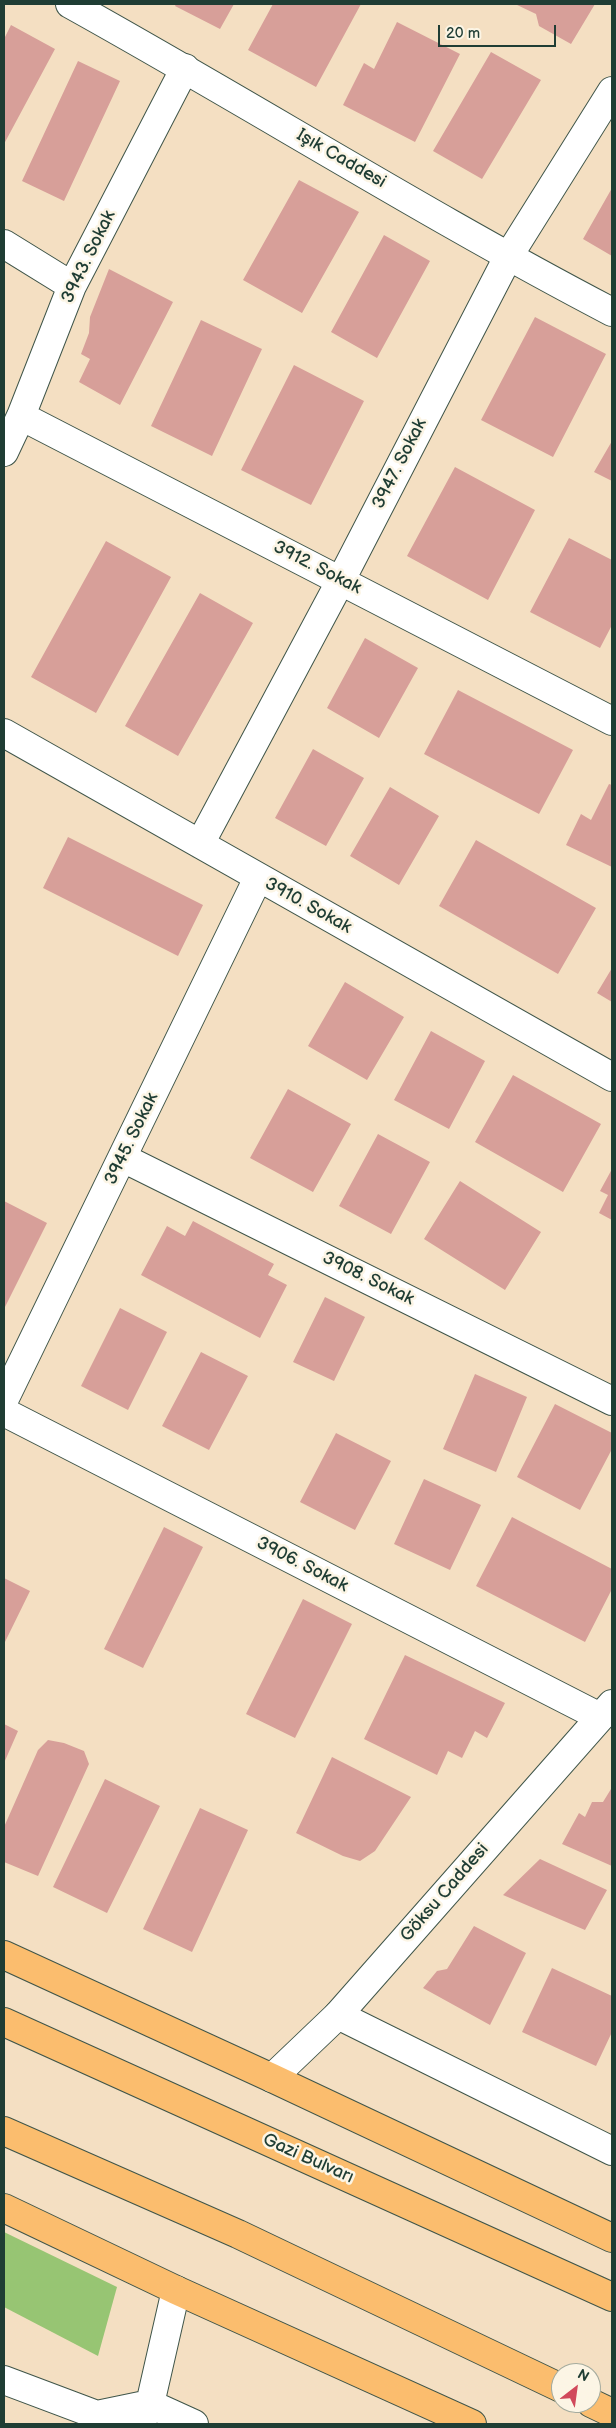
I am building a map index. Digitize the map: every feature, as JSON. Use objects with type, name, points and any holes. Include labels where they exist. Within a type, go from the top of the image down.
[{"type":"highway","points":[[4,1955],[272,2078],[612,2238]]},
{"type":"highway","name":"Gazi Bulvarı","points":[[4,2022],[612,2296]]},
{"type":"highway","points":[[4,2131],[238,2234],[551,2383]]},
{"type":"highway","points":[[4,2208],[176,2290],[472,2424]]},
{"type":"street","name":"Işık Caddesi","points":[[70,4],[185,68],[508,257],[612,312]]},
{"type":"street","name":"3943. Sokak","points":[[4,452],[21,416],[72,286],[185,68]]},
{"type":"street","name":"3947. Sokak","points":[[200,844],[341,580],[508,257],[612,91]]},
{"type":"street","points":[[4,244],[72,286]]},
{"type":"street","name":"3912. Sokak","points":[[21,416],[612,721]]},
{"type":"street","name":"3910. Sokak","points":[[4,733],[612,1077]]},
{"type":"street","name":"3945. Sokak","points":[[4,1400],[258,878]]},
{"type":"street","name":"3908. Sokak","points":[[123,1158],[612,1401]]},
{"type":"street","name":"3906. Sokak","points":[[4,1412],[606,1710]]},
{"type":"street","name":"Göksu Caddesi","points":[[272,2078],[338,2016],[606,1710]]},
{"type":"street","points":[[338,2016],[612,2151]]},
{"type":"street","points":[[145,2414],[176,2290]]},
{"type":"street","points":[[4,2380],[97,2416],[145,2414],[194,2424]]},
{"type":"green space","points":[[4,2232],[117,2287],[98,2356],[4,2307]]},
{"type":"building","points":[[176,4],[234,4],[220,29],[175,6]]},
{"type":"building","points":[[273,4],[361,4],[316,87],[248,50]]},
{"type":"building","points":[[515,4],[595,4],[571,44],[539,26],[536,14]]},
{"type":"building","points":[[397,22],[460,54],[415,142],[343,105],[364,63],[374,69]]},
{"type":"building","points":[[11,25],[55,49],[4,144],[4,39]]},
{"type":"building","points":[[491,52],[541,80],[482,179],[433,151]]},
{"type":"building","points":[[78,61],[120,81],[64,201],[22,181]]},
{"type":"building","points":[[299,180],[359,212],[302,313],[243,280]]},
{"type":"building","points":[[612,188],[612,256],[583,239]]},
{"type":"building","points":[[384,235],[430,261],[377,358],[331,332]]},
{"type":"building","points":[[109,269],[173,302],[120,405],[79,382],[90,359],[81,354],[89,333],[90,317]]},
{"type":"building","points":[[535,317],[606,354],[553,457],[481,420]]},
{"type":"building","points":[[201,320],[262,349],[212,456],[151,426]]},
{"type":"building","points":[[294,365],[364,401],[311,505],[241,470]]},
{"type":"building","points":[[612,441],[612,481],[594,472]]},
{"type":"building","points":[[455,467],[535,510],[488,600],[407,556]]},
{"type":"building","points":[[569,538],[612,560],[612,625],[600,648],[530,612]]},
{"type":"building","points":[[106,541],[171,577],[96,713],[31,677]]},
{"type":"building","points":[[200,593],[253,623],[178,756],[125,726]]},
{"type":"building","points":[[365,638],[418,668],[379,738],[327,708]]},
{"type":"building","points":[[458,690],[573,750],[539,814],[424,754]]},
{"type":"building","points":[[313,749],[364,778],[326,846],[275,818]]},
{"type":"building","points":[[609,784],[612,785],[612,867],[566,845],[581,814],[591,820]]},
{"type":"building","points":[[390,787],[439,816],[399,885],[350,856]]},
{"type":"building","points":[[68,837],[203,905],[178,956],[43,888]]},
{"type":"building","points":[[476,840],[596,908],[558,974],[439,906]]},
{"type":"building","points":[[612,968],[612,1002],[597,993]]},
{"type":"building","points":[[345,982],[404,1017],[367,1080],[308,1046]]},
{"type":"building","points":[[431,1031],[485,1061],[449,1129],[394,1100]]},
{"type":"building","points":[[513,1075],[601,1124],[563,1192],[475,1142]]},
{"type":"building","points":[[288,1089],[351,1124],[313,1192],[250,1158]]},
{"type":"building","points":[[378,1134],[430,1162],[391,1234],[339,1206]]},
{"type":"building","points":[[612,1169],[612,1220],[599,1213],[608,1195],[600,1191]]},
{"type":"building","points":[[460,1181],[541,1232],[505,1290],[424,1239]]},
{"type":"building","points":[[4,1201],[47,1223],[4,1309]]},
{"type":"building","points":[[193,1221],[274,1264],[268,1275],[287,1285],[260,1338],[141,1275],[167,1226],[185,1236]]},
{"type":"building","points":[[325,1297],[365,1317],[334,1381],[293,1362]]},
{"type":"building","points":[[120,1308],[167,1332],[128,1410],[81,1386]]},
{"type":"building","points":[[201,1352],[248,1376],[209,1450],[162,1426]]},
{"type":"building","points":[[475,1374],[527,1397],[496,1472],[443,1449]]},
{"type":"building","points":[[555,1404],[612,1433],[612,1449],[580,1510],[517,1477]]},
{"type":"building","points":[[336,1433],[391,1461],[355,1530],[300,1502]]},
{"type":"building","points":[[424,1479],[481,1505],[450,1570],[394,1544]]},
{"type":"building","points":[[512,1517],[612,1569],[612,1589],[585,1642],[476,1586]]},
{"type":"building","points":[[164,1527],[203,1547],[143,1668],[104,1649]]},
{"type":"building","points":[[4,1578],[30,1591],[4,1644]]},
{"type":"building","points":[[303,1599],[352,1624],[295,1738],[246,1714]]},
{"type":"building","points":[[405,1655],[505,1703],[487,1738],[475,1731],[462,1758],[448,1751],[437,1775],[364,1739]]},
{"type":"building","points":[[4,1724],[18,1731],[4,1763]]},
{"type":"building","points":[[48,1740],[64,1743],[84,1751],[89,1764],[38,1876],[4,1862],[4,1827],[38,1750]]},
{"type":"building","points":[[332,1757],[411,1797],[375,1851],[360,1861],[343,1856],[296,1833]]},
{"type":"building","points":[[105,1779],[160,1806],[107,1913],[53,1887]]},
{"type":"building","points":[[611,1789],[612,1866],[562,1844],[579,1813],[585,1817],[592,1802],[603,1802]]},
{"type":"building","points":[[200,1808],[248,1830],[192,1952],[143,1929]]},
{"type":"building","points":[[540,1859],[607,1890],[585,1930],[503,1895]]},
{"type":"building","points":[[474,1926],[526,1953],[490,2025],[423,1988],[437,1971],[447,1969]]},
{"type":"building","points":[[552,1968],[612,1996],[612,2032],[596,2066],[522,2032]]}]
